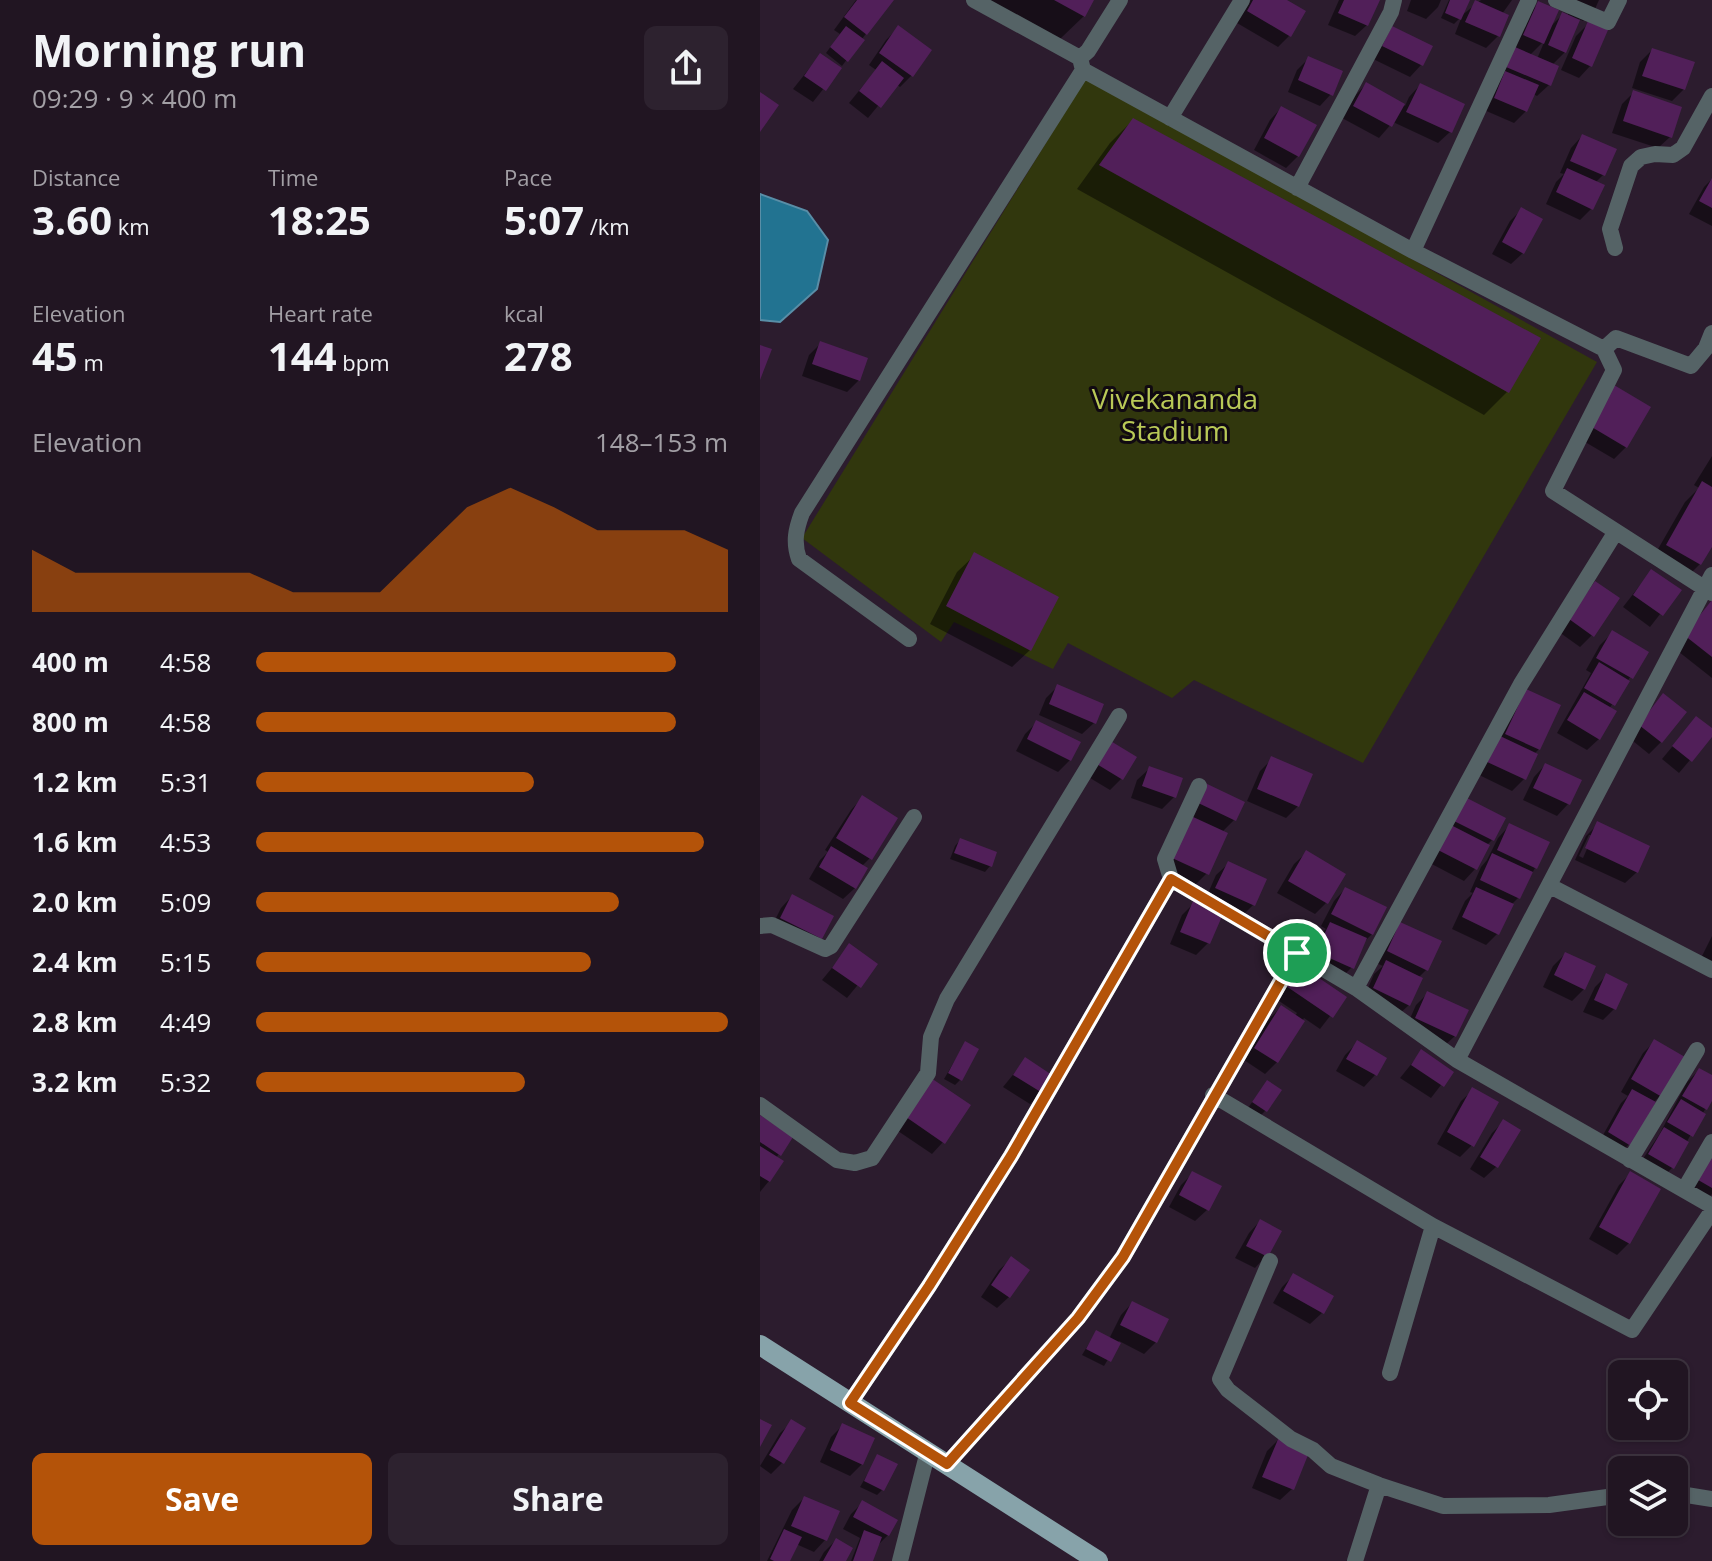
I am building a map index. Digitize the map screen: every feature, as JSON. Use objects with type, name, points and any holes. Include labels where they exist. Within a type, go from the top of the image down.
[{"type":"main road","points":[[760,1345],[1098,1561]]},
{"type":"street","points":[[974,0],[1170,118],[1413,251],[1604,349],[1614,370],[1553,491],[1615,533],[1710,585],[1457,1060]]},
{"type":"street","points":[[909,639],[799,559],[795,549],[798,525],[802,513],[1120,0]]},
{"type":"street","points":[[1170,118],[1242,0]]},
{"type":"street","points":[[1297,188],[1391,12],[1394,0]]},
{"type":"street","points":[[1413,251],[1529,0]]},
{"type":"street","points":[[1556,0],[1608,22],[1619,0]]},
{"type":"street","points":[[1615,248],[1610,229],[1631,166],[1641,157],[1673,155],[1683,148],[1712,96]]},
{"type":"street","points":[[1604,349],[1616,338],[1691,366],[1706,348],[1712,333]]},
{"type":"street","points":[[1356,988],[1521,684],[1615,533]]},
{"type":"street","points":[[760,1105],[837,1160],[855,1163],[872,1158],[928,1073],[931,1037],[947,999],[1119,716]]},
{"type":"street","points":[[1199,786],[1165,859],[1171,879],[1356,988],[1457,1060],[1712,1208],[1632,1330],[1433,1226],[1213,1095]]},
{"type":"street","points":[[760,926],[772,925],[825,949],[831,946],[914,817]]},
{"type":"street","points":[[850,1403],[1011,1156],[1171,879]]},
{"type":"street","points":[[1550,886],[1712,970]]},
{"type":"street","points":[[947,1464],[1078,1318],[1123,1257],[1297,953]]},
{"type":"street","points":[[1630,1160],[1697,1050]]},
{"type":"street","points":[[1684,1190],[1712,1142]]},
{"type":"street","points":[[1390,1373],[1433,1226]]},
{"type":"street","points":[[1270,1261],[1220,1379],[1228,1390],[1291,1439],[1313,1450],[1331,1466],[1443,1506],[1549,1505],[1608,1497]]},
{"type":"street","points":[[900,1561],[928,1451]]},
{"type":"street","points":[[1355,1561],[1379,1485]]},
{"type":"street","points":[[1688,1495],[1712,1499]]},
{"type":"green space","name":"Vivekananda Stadium","points":[[1086,78],[1597,362],[1363,763],[1194,680],[1172,698],[1068,643],[1053,669],[954,622],[941,642],[802,538]]},
{"type":"water","points":[[760,194],[807,211],[828,240],[817,289],[780,322],[760,320]]},
{"type":"building","points":[[857,0],[894,0],[867,35],[844,17]]},
{"type":"building","points":[[1054,0],[1094,0],[1085,17]]},
{"type":"building","points":[[1253,0],[1287,0],[1306,11],[1291,37],[1247,11]]},
{"type":"building","points":[[1344,0],[1380,0],[1368,26],[1338,13]]},
{"type":"building","points":[[1450,0],[1470,0],[1461,20],[1445,13]]},
{"type":"building","points":[[1475,0],[1509,15],[1500,37],[1465,22]]},
{"type":"building","points":[[1538,1],[1559,10],[1544,44],[1523,35]]},
{"type":"building","points":[[1562,12],[1580,20],[1566,53],[1548,45]]},
{"type":"building","points":[[1588,21],[1608,30],[1592,67],[1572,58]]},
{"type":"building","points":[[898,25],[932,50],[913,77],[879,53]]},
{"type":"building","points":[[846,26],[865,40],[848,62],[830,47]]},
{"type":"building","points":[[1392,26],[1433,46],[1423,66],[1382,46]]},
{"type":"building","points":[[1515,47],[1559,66],[1551,86],[1506,67]]},
{"type":"building","points":[[1652,48],[1695,62],[1685,90],[1642,76]]},
{"type":"building","points":[[820,53],[842,68],[826,91],[804,76]]},
{"type":"building","points":[[1308,56],[1343,71],[1333,96],[1298,80]]},
{"type":"building","points":[[882,61],[904,78],[881,108],[859,91]]},
{"type":"building","points":[[1505,71],[1539,85],[1527,112],[1494,98]]},
{"type":"building","points":[[1366,82],[1405,104],[1392,127],[1353,106]]},
{"type":"building","points":[[1420,83],[1465,104],[1452,133],[1406,112]]},
{"type":"building","points":[[1633,90],[1682,107],[1672,138],[1623,121]]},
{"type":"building","points":[[760,92],[779,105],[760,132]]},
{"type":"building","points":[[1281,106],[1317,125],[1299,157],[1264,138]]},
{"type":"building","points":[[1133,118],[1541,338],[1509,393],[1099,165]]},
{"type":"building","points":[[1582,134],[1617,149],[1605,176],[1570,161]]},
{"type":"building","points":[[1567,168],[1605,185],[1593,210],[1556,192]]},
{"type":"building","points":[[1712,178],[1712,208],[1699,201]]},
{"type":"building","points":[[1521,207],[1543,219],[1524,254],[1502,242]]},
{"type":"building","points":[[820,341],[868,358],[860,381],[812,364]]},
{"type":"building","points":[[760,345],[772,349],[760,380]]},
{"type":"building","points":[[1614,385],[1651,407],[1627,448],[1590,426]]},
{"type":"building","points":[[1702,481],[1712,487],[1712,547],[1701,565],[1666,545]]},
{"type":"building","points":[[974,552],[1059,597],[1031,651],[946,606]]},
{"type":"building","points":[[1651,569],[1682,590],[1663,616],[1633,595]]},
{"type":"building","points":[[1595,581],[1620,598],[1594,637],[1569,619]]},
{"type":"building","points":[[1712,600],[1712,657],[1684,635]]},
{"type":"building","points":[[1612,630],[1649,652],[1633,679],[1596,658]]},
{"type":"building","points":[[1599,662],[1630,681],[1615,706],[1584,688]]},
{"type":"building","points":[[1057,684],[1104,704],[1096,724],[1049,704]]},
{"type":"building","points":[[1526,689],[1561,705],[1540,750],[1505,734]]},
{"type":"building","points":[[1584,692],[1617,711],[1600,740],[1567,720]]},
{"type":"building","points":[[1663,693],[1687,712],[1662,743],[1639,725]]},
{"type":"building","points":[[1696,716],[1712,728],[1712,737],[1692,762],[1672,746]]},
{"type":"building","points":[[1036,720],[1081,742],[1071,761],[1027,739]]},
{"type":"building","points":[[1498,735],[1538,754],[1526,780],[1485,761]]},
{"type":"building","points":[[1109,740],[1137,757],[1123,780],[1095,763]]},
{"type":"building","points":[[1271,756],[1313,774],[1299,807],[1257,789]]},
{"type":"building","points":[[1545,763],[1582,780],[1570,805],[1533,788]]},
{"type":"building","points":[[1149,766],[1183,778],[1176,798],[1142,786]]},
{"type":"building","points":[[1203,782],[1245,802],[1236,821],[1194,801]]},
{"type":"building","points":[[862,795],[898,818],[872,860],[836,838]]},
{"type":"building","points":[[1463,796],[1506,818],[1494,841],[1452,820]]},
{"type":"building","points":[[1191,816],[1228,833],[1209,875],[1172,858]]},
{"type":"building","points":[[1597,821],[1650,846],[1638,873],[1585,848]]},
{"type":"building","points":[[1509,823],[1550,842],[1537,869],[1497,850]]},
{"type":"building","points":[[1449,824],[1490,845],[1477,870],[1436,849]]},
{"type":"building","points":[[960,838],[997,852],[992,867],[954,853]]},
{"type":"building","points":[[831,846],[868,868],[856,889],[819,867]]},
{"type":"building","points":[[1306,850],[1346,874],[1328,904],[1288,881]]},
{"type":"building","points":[[1492,853],[1533,872],[1520,899],[1480,880]]},
{"type":"building","points":[[1228,861],[1267,879],[1255,906],[1215,888]]},
{"type":"building","points":[[1345,887],[1387,907],[1373,935],[1331,914]]},
{"type":"building","points":[[1476,887],[1514,904],[1499,935],[1462,917]]},
{"type":"building","points":[[792,894],[834,916],[822,939],[780,918]]},
{"type":"building","points":[[1193,901],[1223,914],[1210,944],[1180,932]]},
{"type":"building","points":[[1330,922],[1367,938],[1354,969],[1316,952]]},
{"type":"building","points":[[1400,922],[1442,941],[1428,971],[1387,951]]},
{"type":"building","points":[[849,943],[878,964],[861,988],[832,968]]},
{"type":"building","points":[[1565,952],[1596,966],[1585,990],[1554,975]]},
{"type":"building","points":[[1386,960],[1423,978],[1410,1006],[1373,988]]},
{"type":"building","points":[[1297,963],[1347,997],[1333,1018],[1283,984]]},
{"type":"building","points":[[1606,973],[1628,984],[1616,1010],[1594,1000]]},
{"type":"building","points":[[1427,991],[1469,1010],[1456,1037],[1415,1018]]},
{"type":"building","points":[[1281,1005],[1305,1021],[1278,1063],[1254,1048]]},
{"type":"building","points":[[1654,1039],[1685,1057],[1662,1097],[1631,1079]]},
{"type":"building","points":[[1357,1040],[1387,1058],[1377,1076],[1346,1059]]},
{"type":"building","points":[[965,1041],[979,1049],[962,1081],[948,1073]]},
{"type":"building","points":[[1421,1049],[1454,1072],[1444,1087],[1411,1065]]},
{"type":"building","points":[[1025,1057],[1055,1077],[1044,1094],[1013,1075]]},
{"type":"building","points":[[1699,1068],[1712,1075],[1712,1101],[1707,1110],[1682,1096]]},
{"type":"building","points":[[931,1078],[971,1105],[945,1144],[906,1117]]},
{"type":"building","points":[[1267,1080],[1282,1090],[1267,1112],[1252,1102]]},
{"type":"building","points":[[1472,1087],[1499,1102],[1474,1147],[1447,1132]]},
{"type":"building","points":[[1632,1089],[1656,1102],[1631,1146],[1608,1132]]},
{"type":"building","points":[[1681,1099],[1706,1114],[1693,1137],[1667,1122]]},
{"type":"building","points":[[760,1115],[793,1137],[781,1156],[760,1142]]},
{"type":"building","points":[[1503,1119],[1521,1130],[1498,1168],[1480,1157]]},
{"type":"building","points":[[1664,1127],[1689,1142],[1674,1169],[1648,1154]]},
{"type":"building","points":[[760,1146],[784,1161],[770,1182],[760,1176]]},
{"type":"building","points":[[1712,1154],[1712,1188],[1693,1177]]},
{"type":"building","points":[[1192,1171],[1222,1186],[1209,1211],[1179,1195]]},
{"type":"building","points":[[1630,1171],[1661,1189],[1630,1244],[1599,1227]]},
{"type":"building","points":[[1260,1219],[1282,1231],[1268,1257],[1246,1246]]},
{"type":"building","points":[[1011,1256],[1030,1270],[1010,1298],[991,1285]]},
{"type":"building","points":[[1293,1273],[1334,1296],[1324,1314],[1283,1291]]},
{"type":"building","points":[[1132,1301],[1169,1319],[1157,1343],[1120,1325]]},
{"type":"building","points":[[1096,1330],[1121,1343],[1111,1362],[1086,1349]]},
{"type":"building","points":[[760,1419],[772,1425],[760,1447]]},
{"type":"building","points":[[791,1419],[806,1428],[784,1464],[769,1455]]},
{"type":"building","points":[[842,1423],[875,1438],[863,1465],[830,1450]]},
{"type":"building","points":[[1279,1437],[1310,1450],[1294,1490],[1262,1477]]},
{"type":"building","points":[[877,1454],[898,1464],[884,1491],[864,1481]]},
{"type":"building","points":[[804,1496],[840,1511],[827,1541],[791,1526]]},
{"type":"building","points":[[862,1500],[898,1520],[889,1536],[853,1517]]},
{"type":"building","points":[[784,1529],[802,1537],[790,1561],[774,1561],[770,1559]]},
{"type":"building","points":[[864,1530],[882,1537],[873,1561],[853,1561]]},
{"type":"building","points":[[836,1538],[853,1548],[846,1561],[823,1561]]},
{"type":"route","points":[[1171,879],[1297,953],[1123,1257],[1078,1318],[947,1464],[850,1403],[1011,1156],[1171,879]]}]
